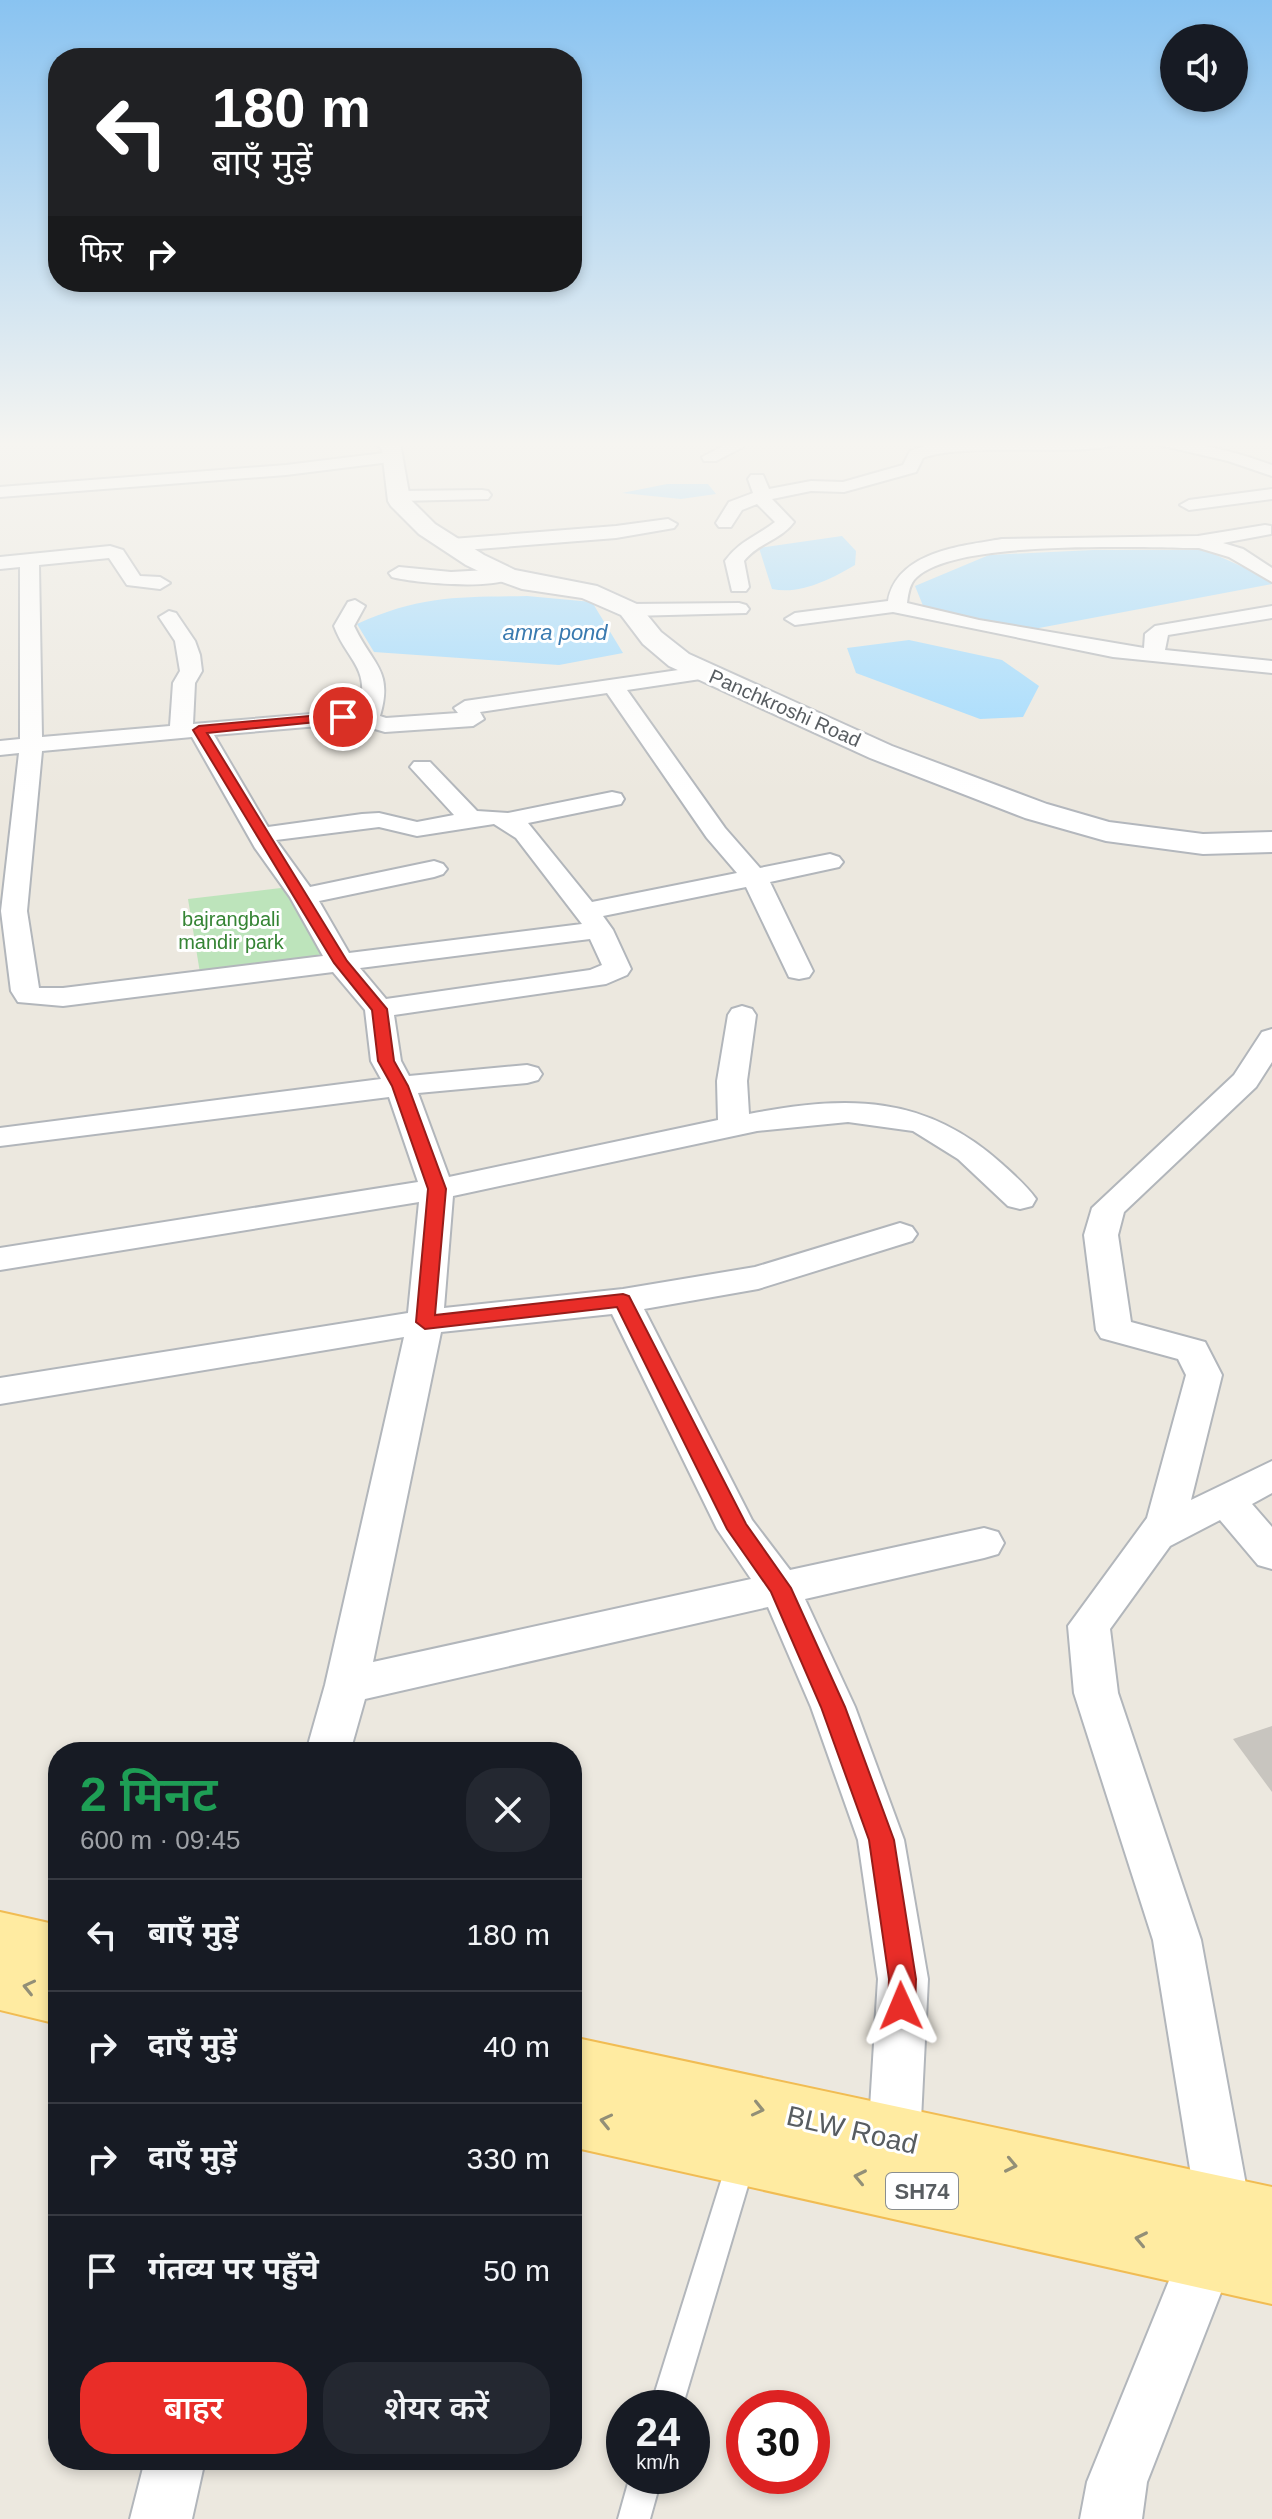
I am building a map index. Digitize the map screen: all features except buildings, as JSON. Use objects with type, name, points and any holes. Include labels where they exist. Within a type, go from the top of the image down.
[{"type":"main road","points":[[0,1941],[48,1952]]},
{"type":"main road","points":[[0,1980],[48,1992]]},
{"type":"main road","name":"BLW Road","points":[[582,2073],[679,2114],[894,2140],[1244,2239]]},
{"type":"main road","name":"SH74","points":[[582,2113],[679,2114],[744,2152],[1244,2239]]},
{"type":"street","points":[[0,563],[44,559]]},
{"type":"street","points":[[119,559],[134,581],[160,583]]},
{"type":"street","name":"Panchkroshi Road","points":[[476,559],[522,581],[588,591],[630,610],[652,638],[679,660],[881,752],[1036,811],[1106,831],[1203,844],[1272,842]]},
{"type":"street","points":[[735,559],[739,587]]},
{"type":"street","points":[[893,606],[897,604],[901,585],[910,572],[948,559]]},
{"type":"street","points":[[1245,559],[1272,576]]},
{"type":"street","points":[[29,560],[31,744],[7,912],[28,996],[41,998],[341,963],[592,921],[755,878],[830,862]]},
{"type":"street","points":[[397,582],[429,577],[506,575]]},
{"type":"street","points":[[355,606],[344,626],[346,635],[364,656],[375,677],[376,694],[367,721]]},
{"type":"street","points":[[795,619],[893,606],[979,626],[1154,657],[1272,667]]},
{"type":"street","points":[[630,610],[739,609]]},
{"type":"street","points":[[1154,657],[1155,634],[1162,630],[1272,612]]},
{"type":"street","points":[[169,617],[190,655],[191,671],[184,683],[190,731],[303,896],[341,963],[379,1009],[386,1061],[400,1086],[437,1189],[425,1322],[347,1685],[331,1742]]},
{"type":"street","points":[[1223,652],[1260,646]]},
{"type":"street","points":[[0,748],[343,717],[385,725],[473,719],[465,708],[706,672]]},
{"type":"street","points":[[613,685],[649,741],[716,833],[755,878],[799,971]]},
{"type":"street","points":[[422,767],[471,819]]},
{"type":"street","points":[[261,835],[362,821],[390,822],[417,829],[471,819],[494,817],[508,820],[612,799]]},
{"type":"street","points":[[379,1009],[596,978],[617,969],[592,921],[525,833],[508,820]]},
{"type":"street","points":[[303,896],[434,869]]},
{"type":"street","points":[[734,1125],[732,1081],[742,1015]]},
{"type":"street","points":[[1111,2519],[1117,2482],[1244,2239],[1177,1940],[1096,1693],[1089,1626],[1166,1522],[1204,1375],[1192,1351],[1114,1330],[1101,1235],[1108,1208],[1245,1081],[1272,1038]]},
{"type":"street","points":[[0,1137],[400,1086],[527,1074]]},
{"type":"street","points":[[0,1259],[437,1189],[734,1125],[825,1114],[910,1119],[932,1128],[966,1149],[1020,1199]]},
{"type":"street","points":[[0,1391],[425,1322],[623,1301],[758,1278],[900,1234]]},
{"type":"street","points":[[623,1301],[737,1529],[780,1588],[833,1707],[881,1840],[903,1979],[894,2140]]},
{"type":"street","points":[[1157,1535],[1272,1475]]},
{"type":"street","points":[[1226,1500],[1272,1554]]},
{"type":"street","points":[[347,1685],[984,1543]]},
{"type":"street","points":[[161,2519],[173,2470]]},
{"type":"lane","points":[[671,2390],[744,2152]]},
{"type":"lane","points":[[634,2519],[641,2494]]},
{"type":"green space","name":"bajrangbali mandir park","points":[[289,887],[331,954],[200,973],[188,899]]},
{"type":"water","points":[[762,559],[855,559],[855,565],[805,588],[772,589]]},
{"type":"water","points":[[981,559],[1224,559],[1272,580],[1272,584],[1039,628],[1003,629],[926,613],[915,586]]},
{"type":"water","name":"amra pond","points":[[527,596],[592,602],[623,653],[559,665],[374,652],[357,624],[421,603],[460,598]]},
{"type":"water","points":[[909,640],[1002,660],[1039,686],[1023,717],[980,719],[856,673],[847,648]]},
{"type":"route","points":[[343,717],[199,730],[268,848],[303,896],[341,963],[379,1009],[386,1061],[400,1086],[437,1189],[425,1322],[623,1301],[737,1529],[780,1588],[833,1707],[881,1840],[903,1979],[901,2006]]}]
